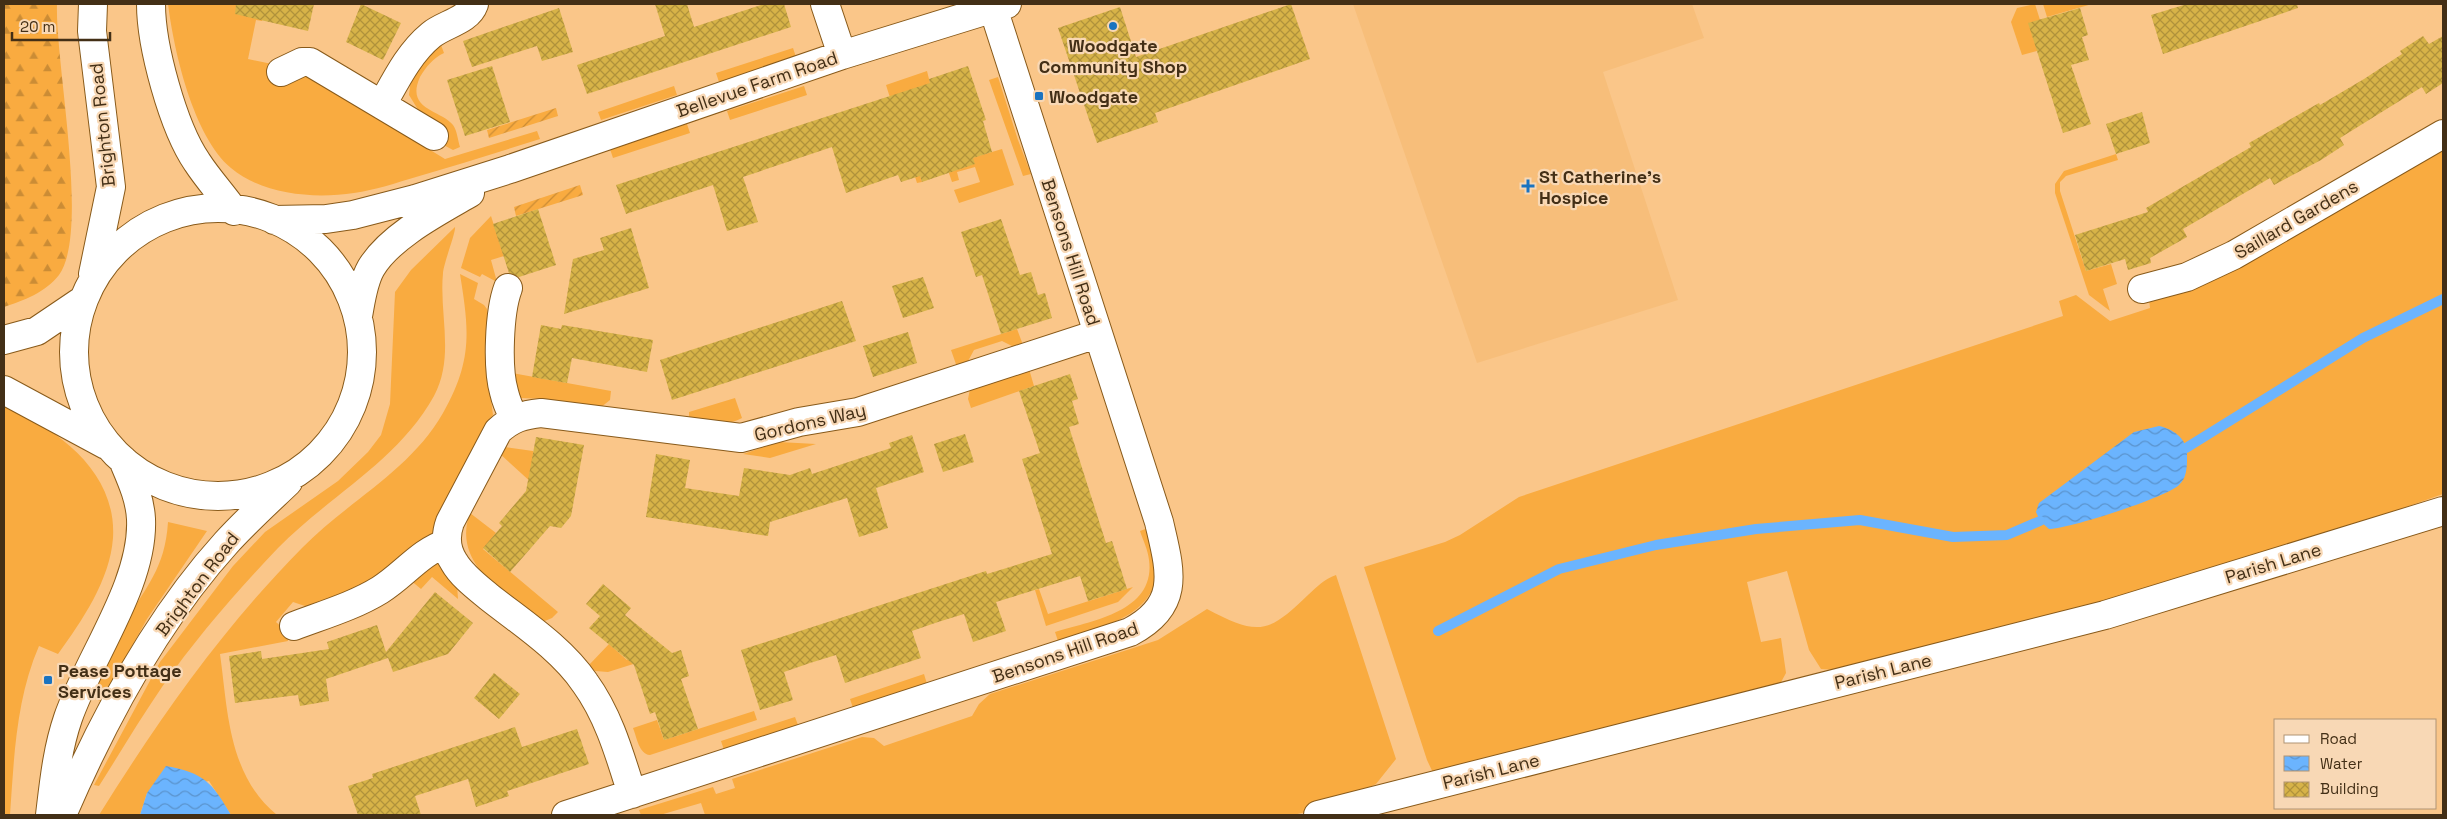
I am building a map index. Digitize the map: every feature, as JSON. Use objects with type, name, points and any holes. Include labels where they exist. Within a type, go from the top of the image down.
[{"type":"street","name":"Brighton Road","points":[[93,4],[92,31],[111,187],[93,275]]},
{"type":"street","points":[[151,4],[151,26],[175,118],[196,161],[234,211]]},
{"type":"street","points":[[382,105],[418,47],[432,34],[464,17],[472,10],[474,4]]},
{"type":"street","points":[[825,4],[842,55]]},
{"type":"street","name":"Bellevue Farm Road","points":[[273,220],[326,219],[353,215],[416,199],[510,169],[842,55],[1000,6]]},
{"type":"street","name":"Bensons Hill Road","points":[[566,815],[1130,632],[1145,624],[1156,614],[1164,602],[1169,586],[1165,550],[1159,522],[1097,334],[1000,6]]},
{"type":"street","points":[[281,72],[302,62],[310,62],[434,136]]},
{"type":"street","name":"Saillard Gardens","points":[[2142,289],[2187,277],[2234,255],[2443,134]]},
{"type":"street","name":"Bellevue Farm Road","points":[[358,316],[366,279],[378,258],[389,247],[422,222],[510,169]]},
{"type":"street","points":[[4,390],[117,454],[130,467],[152,480],[205,492],[222,493],[252,489],[297,474],[332,446],[342,432],[357,404],[364,378],[365,365],[358,316],[349,290],[333,265],[311,242],[273,220],[234,211],[194,213],[156,225],[113,253],[93,275],[80,302],[71,333],[74,376],[88,412],[117,454],[138,500],[141,517],[138,547],[124,595],[68,717],[56,764],[50,815]]},
{"type":"street","points":[[508,288],[501,317],[502,377],[504,392],[514,418],[498,431],[447,530],[447,543],[452,560],[458,568],[574,668],[585,682],[608,721],[632,794]]},
{"type":"street","points":[[4,340],[37,331],[80,302]]},
{"type":"street","name":"Gordons Way","points":[[514,418],[541,413],[741,438],[799,422],[858,412],[1097,334]]},
{"type":"street","name":"Brighton Road","points":[[62,815],[87,757],[111,712],[129,680],[189,589],[225,544],[297,474]]},
{"type":"street","name":"Parish Lane","points":[[1318,815],[2105,615],[2443,510]]},
{"type":"street","points":[[294,626],[366,598],[382,589],[430,550],[447,543]]},
{"type":"shaded area","name":"St Catherine's Hospice","points":[[1353,4],[1692,4],[1704,38],[1603,72],[1678,300],[1477,363]]},
{"type":"green space","points":[[4,4],[57,4],[69,146],[71,223],[68,253],[59,275],[41,291],[4,307]]},
{"type":"green space","points":[[168,4],[266,4],[262,21],[256,20],[248,59],[272,64],[285,86],[304,76],[309,76],[445,159],[537,131],[540,139],[393,184],[354,193],[306,195],[290,193],[258,184],[231,168],[218,154],[206,135],[196,114],[181,68]]},
{"type":"green space","points":[[2035,4],[2040,20],[2037,51],[2022,55],[2011,22],[2017,8]]},
{"type":"green space","points":[[2043,4],[2092,4],[2047,17]]},
{"type":"green space","points":[[441,45],[444,53],[430,63],[420,77],[417,96],[426,108],[448,120],[453,125],[460,147],[453,150],[438,142],[409,95],[411,78],[423,58]]},
{"type":"green space","points":[[793,48],[796,57],[719,82],[716,73]]},
{"type":"green space","points":[[927,71],[930,83],[914,156],[922,182],[917,183],[886,85]]},
{"type":"green space","points":[[998,77],[1031,174],[1023,176],[989,80]]},
{"type":"green space","points":[[674,86],[677,95],[601,120],[598,112]]},
{"type":"green space","points":[[804,86],[807,95],[730,120],[727,111]]},
{"type":"green space","points":[[556,108],[558,116],[489,138],[487,130]]},
{"type":"green space","points":[[687,124],[690,133],[613,158],[610,149]]},
{"type":"green space","points":[[937,138],[958,162],[1002,149],[1014,185],[959,203],[954,190],[980,182],[975,167],[957,172],[959,180],[952,182]]},
{"type":"green space","points":[[2443,148],[2443,494],[2326,534],[2117,597],[1977,636],[1836,670],[1821,669],[1809,650],[1787,571],[1747,582],[1761,642],[1781,638],[1786,673],[1780,684],[1435,777],[1427,760],[1364,567],[1445,542],[1460,535],[1519,497],[2063,316],[2059,301],[2076,295],[2110,321],[2150,308],[2149,299]]},
{"type":"green space","points":[[2116,154],[2118,160],[2066,176],[2060,182],[2060,191],[2086,271],[2111,264],[2117,284],[2103,289],[2110,311],[2089,295],[2055,193],[2055,184],[2064,171]]},
{"type":"green space","points":[[580,185],[583,195],[516,216],[514,207]]},
{"type":"green space","points":[[491,216],[504,256],[491,260],[497,282],[482,274],[480,277],[461,268],[470,238]]},
{"type":"green space","points":[[455,227],[443,273],[444,366],[434,396],[402,440],[362,477],[298,529],[232,598],[162,687],[99,786],[94,785],[160,662],[233,566],[265,532],[338,481],[368,452],[381,435],[390,404],[395,292],[411,270]]},
{"type":"green space","points":[[460,274],[478,283],[474,299],[487,309],[490,392],[493,415],[485,427],[434,537],[407,552],[352,590],[308,607],[293,602],[276,622],[285,630],[288,641],[220,654],[233,741],[240,762],[249,781],[261,799],[277,815],[231,815],[209,781],[147,793],[140,815],[99,815],[145,744],[193,676],[245,610],[302,548],[396,469],[429,434],[453,394],[464,360],[466,329]]},
{"type":"green space","points":[[1017,329],[1023,345],[1014,347],[1002,341],[974,350],[967,363],[957,367],[951,350]]},
{"type":"green space","points":[[1029,369],[1034,386],[971,408],[968,399],[970,389]]},
{"type":"green space","points":[[512,373],[611,391],[610,400],[600,408],[547,399],[521,398],[511,392]]},
{"type":"green space","points":[[735,398],[742,418],[736,421],[709,423],[689,421],[689,412]]},
{"type":"green space","points":[[4,406],[44,427],[63,440],[95,473],[105,493],[112,514],[113,538],[107,569],[85,614],[58,654],[39,646],[31,666],[17,729],[10,815],[4,815]]},
{"type":"green space","points":[[779,442],[816,444],[770,458],[743,454]]},
{"type":"green space","points":[[504,447],[533,451],[544,494],[499,453]]},
{"type":"green space","points":[[470,513],[496,533],[483,549],[558,612],[552,618],[540,623],[485,576],[475,563],[468,548],[466,531]]},
{"type":"green space","points":[[168,522],[207,531],[147,619],[101,702],[91,696],[120,632],[159,565]]},
{"type":"green space","points":[[1148,528],[1157,554],[1156,578],[1150,594],[1139,607],[1126,616],[1110,624],[1058,641],[1055,632],[1102,618],[1118,611],[1132,603],[1142,592],[1148,578],[1149,560],[1140,531]]},
{"type":"green space","points":[[438,562],[443,571],[457,584],[458,599],[432,577],[421,589],[409,579]]},
{"type":"green space","points":[[1336,575],[1396,759],[1376,784],[1332,806],[1293,815],[705,815],[701,803],[660,815],[641,815],[639,810],[713,787],[716,794],[735,788],[732,779],[862,737],[874,738],[884,746],[972,716],[979,704],[990,694],[1158,640],[1207,609],[1224,618],[1251,627],[1262,627],[1272,624],[1283,617],[1321,584]]},
{"type":"green space","points":[[1133,587],[1118,602],[1046,626],[1035,590],[1039,589],[1048,614]]},
{"type":"green space","points":[[609,644],[627,660],[640,644],[646,660],[608,672],[595,671],[589,665]]},
{"type":"green space","points":[[924,674],[927,684],[853,708],[850,699]]},
{"type":"green space","points":[[754,711],[757,720],[650,755],[641,749],[633,728],[657,720],[664,740]]},
{"type":"green space","points":[[795,717],[798,725],[724,750],[721,741]]},
{"type":"water","points":[[2159,426],[2169,429],[2181,438],[2186,447],[2186,470],[2184,478],[2179,485],[2170,491],[2137,505],[2075,524],[2049,529],[2040,521],[2036,512],[2039,503],[2134,432]]},
{"type":"water","points":[[166,766],[190,772],[206,781],[218,794],[231,815],[140,815],[147,793]]},
{"type":"building","points":[[236,4],[314,4],[308,31],[235,14]]},
{"type":"building","points":[[361,4],[401,23],[383,60],[346,42]]},
{"type":"building","points":[[655,4],[687,4],[694,27],[764,4],[784,4],[791,27],[587,94],[577,65],[665,36]]},
{"type":"building","points":[[1291,4],[1310,59],[1155,113],[1158,122],[1097,143],[1058,28],[1120,7],[1136,57]]},
{"type":"building","points":[[2187,4],[2297,4],[2298,8],[2163,54],[2151,15]]},
{"type":"building","points":[[559,8],[573,52],[542,61],[537,46],[472,67],[463,41]]},
{"type":"building","points":[[2080,8],[2088,35],[2082,37],[2089,60],[2071,65],[2091,124],[2063,133],[2028,23]]},
{"type":"building","points":[[2423,36],[2429,44],[2443,36],[2443,83],[2426,94],[2422,87],[2340,138],[2344,145],[2321,160],[2274,185],[2270,178],[2183,229],[2187,237],[2150,258],[2151,263],[2128,270],[2125,259],[2086,271],[2075,235],[2148,212],[2146,208],[2251,147],[2249,143],[2364,79],[2402,54],[2400,51]]},
{"type":"building","points":[[492,66],[510,122],[465,136],[447,80]]},
{"type":"building","points":[[968,66],[986,120],[983,121],[992,152],[973,158],[975,164],[922,182],[920,176],[901,182],[898,175],[846,193],[832,147],[743,177],[758,222],[727,231],[713,185],[626,214],[616,185],[930,83],[929,79]]},
{"type":"building","points":[[2142,112],[2150,143],[2116,154],[2106,124]]},
{"type":"building","points":[[538,209],[556,265],[519,277],[509,273],[493,224]]},
{"type":"building","points":[[1001,219],[1020,275],[1031,272],[1038,295],[1045,293],[1052,318],[1001,334],[982,275],[976,277],[961,232]]},
{"type":"building","points":[[631,228],[649,288],[564,314],[573,259],[604,250],[600,238]]},
{"type":"building","points":[[923,277],[934,308],[903,318],[892,286]]},
{"type":"building","points":[[842,301],[856,341],[672,400],[660,360]]},
{"type":"building","points":[[541,325],[561,329],[562,325],[653,340],[647,372],[572,358],[567,383],[532,377]]},
{"type":"building","points":[[908,332],[917,363],[873,377],[863,346]]},
{"type":"building","points":[[1070,374],[1078,399],[1072,401],[1079,424],[1069,427],[1106,543],[1112,541],[1127,589],[1088,601],[1080,576],[996,602],[1006,631],[973,642],[964,614],[938,622],[912,631],[921,658],[845,683],[836,655],[810,663],[784,672],[793,700],[760,710],[741,650],[986,571],[987,574],[1052,554],[1022,459],[1040,453],[1019,391]]},
{"type":"building","points":[[965,434],[974,462],[943,472],[934,444]]},
{"type":"building","points":[[912,435],[924,472],[876,488],[888,528],[859,537],[847,498],[770,522],[768,536],[646,517],[656,454],[690,460],[685,488],[739,496],[744,468],[790,475],[810,468],[812,474],[891,448],[889,443]]},
{"type":"building","points":[[536,437],[584,445],[571,516],[561,528],[550,526],[510,572],[483,548],[502,526],[499,523],[526,491]]},
{"type":"building","points":[[603,584],[631,608],[625,615],[672,653],[681,650],[689,676],[681,679],[698,729],[664,740],[655,712],[650,714],[634,665],[589,628],[600,616],[586,604]]},
{"type":"building","points":[[435,592],[473,623],[448,654],[393,672],[386,652]]},
{"type":"building","points":[[377,625],[388,658],[326,679],[329,701],[300,706],[298,695],[235,703],[229,656],[261,651],[262,659],[329,649],[327,642]]},
{"type":"building","points":[[494,673],[520,694],[499,719],[474,698]]},
{"type":"building","points":[[515,727],[522,747],[577,729],[589,764],[507,791],[509,796],[476,807],[468,779],[415,796],[421,815],[358,815],[348,786],[373,778],[372,774]]},
{"type":"waterway","points":[[2186,448],[2363,338],[2443,299]]},
{"type":"waterway","points":[[1438,631],[1559,569],[1656,545],[1756,529],[1860,520],[1953,537],[2007,535],[2040,521]]},
{"type":"place","name":"Woodgate Community Shop","points":[[1113,26]]},
{"type":"place","name":"Woodgate","points":[[1039,96]]},
{"type":"place","name":"St Catherine's Hospice","points":[[1528,186]]},
{"type":"place","name":"Pease Pottage Services","points":[[48,680]]}]
